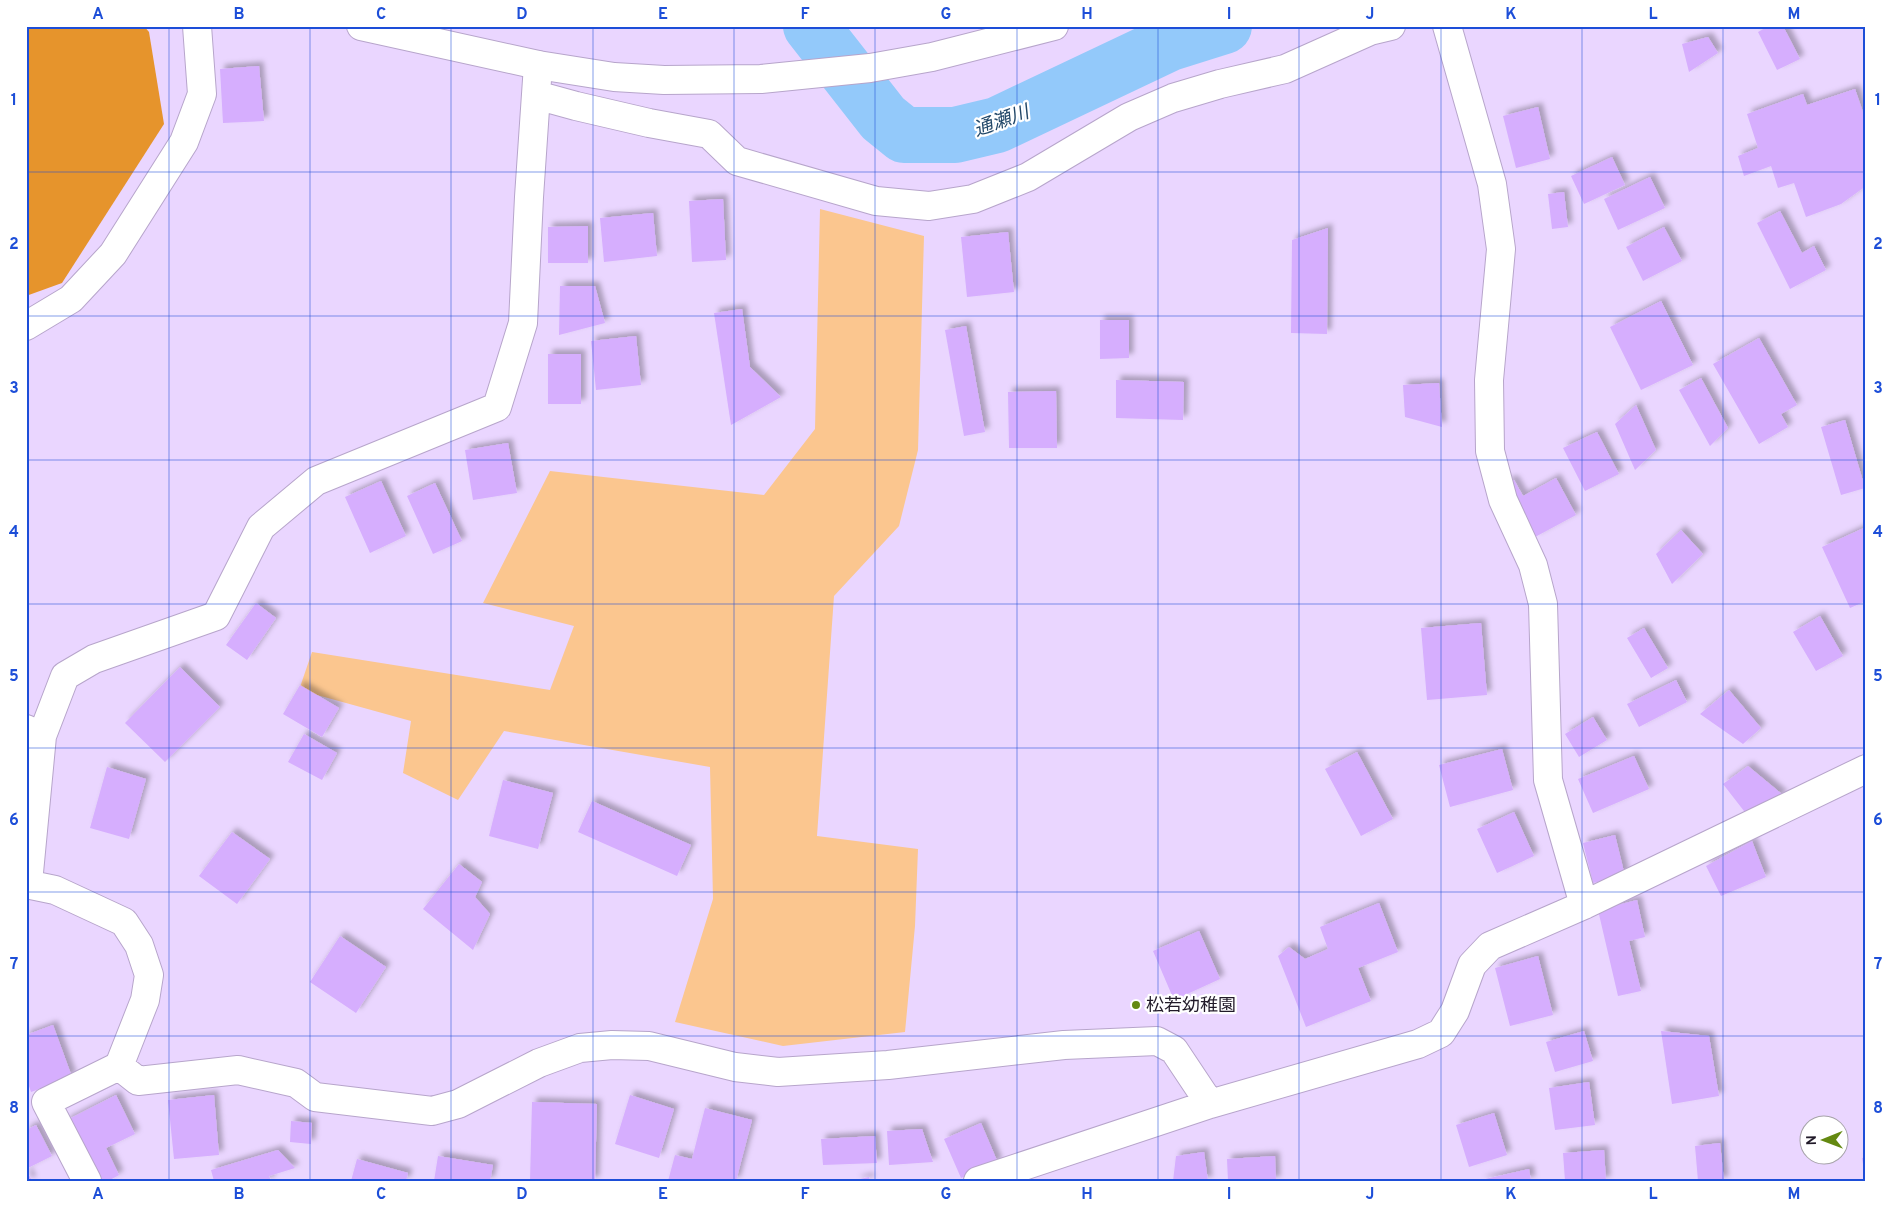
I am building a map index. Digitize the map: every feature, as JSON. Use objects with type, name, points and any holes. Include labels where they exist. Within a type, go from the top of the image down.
[{"type":"street","points":[[26,326],[72,299],[113,254],[184,142],[202,94],[197,26]]},
{"type":"street","points":[[360,26],[538,65],[614,77],[664,80],[761,79],[870,68],[932,56],[1054,26]]},
{"type":"street","points":[[536,95],[630,119],[709,134],[737,161],[806,179],[876,201],[929,206],[973,199],[1028,177],[1082,143],[1129,117],[1173,98],[1220,84],[1285,69],[1370,31],[1391,26]]},
{"type":"street","points":[[1447,26],[1492,184],[1501,249],[1489,380],[1490,452],[1503,500],[1533,564],[1543,604],[1548,780],[1584,905]]},
{"type":"street","points":[[87,1181],[46,1102],[119,1066],[145,1000],[149,975],[139,945],[124,922],[55,890],[27,884],[34,732],[65,676],[94,659],[216,616],[261,526],[316,481],[497,407],[523,323],[538,65]]},
{"type":"street","points":[[978,1181],[1210,1104],[1418,1044],[1441,1033],[1455,1011],[1472,965],[1490,946],[1584,905],[1866,769]]},
{"type":"street","points":[[119,1066],[138,1081],[238,1070],[296,1083],[315,1097],[432,1110],[458,1104],[539,1063],[580,1048],[612,1045],[649,1046],[735,1068],[778,1072],[888,1065],[1064,1045],[1157,1041],[1174,1050],[1210,1104]]},
{"type":"shaded area","points":[[26,26],[144,26],[149,32],[164,124],[62,283],[26,296]]},
{"type":"shaded area","points":[[820,209],[924,236],[918,450],[899,526],[834,596],[817,836],[918,849],[915,926],[905,1032],[783,1046],[675,1022],[713,899],[710,767],[504,731],[458,800],[403,773],[411,721],[299,690],[312,652],[550,690],[574,626],[483,603],[550,471],[764,495],[815,429]]},
{"type":"building","points":[[1769,26],[1783,26],[1800,59],[1777,70],[1758,32]]},
{"type":"building","points":[[1708,37],[1718,53],[1689,72],[1682,44]]},
{"type":"building","points":[[259,66],[264,121],[223,123],[220,69]]},
{"type":"building","points":[[1855,89],[1866,121],[1866,186],[1841,204],[1806,217],[1794,183],[1778,188],[1771,166],[1744,176],[1738,156],[1758,148],[1747,114],[1803,94],[1807,105]]},
{"type":"building","points":[[1538,107],[1550,159],[1516,168],[1503,116]]},
{"type":"building","points":[[1612,157],[1625,185],[1584,204],[1571,176]]},
{"type":"building","points":[[1650,177],[1665,208],[1618,230],[1604,199]]},
{"type":"building","points":[[1564,192],[1568,227],[1552,229],[1548,194]]},
{"type":"building","points":[[723,199],[726,260],[692,262],[689,201]]},
{"type":"building","points":[[1780,211],[1802,253],[1814,246],[1826,270],[1790,289],[1757,223]]},
{"type":"building","points":[[653,213],[657,256],[604,262],[600,218]]},
{"type":"building","points":[[588,226],[588,263],[548,263],[548,227]]},
{"type":"building","points":[[1664,227],[1682,261],[1643,281],[1626,247]]},
{"type":"building","points":[[1328,228],[1327,334],[1291,333],[1292,240]]},
{"type":"building","points":[[1008,232],[1014,292],[967,297],[961,237]]},
{"type":"building","points":[[560,286],[595,286],[605,323],[559,335]]},
{"type":"building","points":[[1661,301],[1693,365],[1641,390],[1610,327]]},
{"type":"building","points":[[742,309],[750,367],[781,397],[731,425],[714,313]]},
{"type":"building","points":[[1100,320],[1129,320],[1129,358],[1100,359]]},
{"type":"building","points":[[966,326],[985,432],[964,436],[945,330]]},
{"type":"building","points":[[636,336],[641,385],[596,390],[591,341]]},
{"type":"building","points":[[1759,338],[1797,405],[1781,414],[1788,427],[1759,444],[1713,364]]},
{"type":"building","points":[[548,354],[581,354],[581,404],[548,404]]},
{"type":"building","points":[[1701,378],[1728,428],[1710,446],[1679,390]]},
{"type":"building","points":[[1116,380],[1184,382],[1183,420],[1116,418]]},
{"type":"building","points":[[1439,383],[1442,427],[1405,417],[1403,385]]},
{"type":"building","points":[[1056,391],[1057,448],[1009,448],[1008,392]]},
{"type":"building","points":[[1636,405],[1656,450],[1635,470],[1615,424]]},
{"type":"building","points":[[1845,420],[1865,488],[1841,495],[1821,427]]},
{"type":"building","points":[[1597,432],[1619,474],[1585,491],[1563,448]]},
{"type":"building","points":[[508,443],[517,493],[473,500],[465,450]]},
{"type":"building","points":[[1556,478],[1576,515],[1535,537],[1506,481],[1514,480],[1523,496]]},
{"type":"building","points":[[381,481],[406,536],[370,553],[345,497]]},
{"type":"building","points":[[435,483],[462,541],[433,554],[407,496]]},
{"type":"building","points":[[1866,527],[1866,601],[1850,608],[1822,547]]},
{"type":"building","points":[[1681,530],[1703,554],[1672,584],[1656,554]]},
{"type":"building","points":[[256,603],[276,618],[247,660],[226,645]]},
{"type":"building","points":[[1820,616],[1843,656],[1816,671],[1793,632]]},
{"type":"building","points":[[1481,623],[1487,695],[1427,700],[1421,628]]},
{"type":"building","points":[[1644,628],[1668,668],[1651,678],[1627,638]]},
{"type":"building","points":[[180,667],[220,707],[165,762],[125,723]]},
{"type":"building","points":[[1676,680],[1687,702],[1639,727],[1627,704]]},
{"type":"building","points":[[300,685],[339,708],[322,737],[283,714]]},
{"type":"building","points":[[1729,690],[1761,728],[1743,744],[1700,714]]},
{"type":"building","points":[[1593,717],[1607,740],[1579,757],[1565,734]]},
{"type":"building","points":[[304,734],[337,753],[322,780],[288,762]]},
{"type":"building","points":[[1502,749],[1513,790],[1450,807],[1439,765]]},
{"type":"building","points":[[1357,752],[1393,819],[1361,836],[1325,769]]},
{"type":"building","points":[[1634,756],[1649,789],[1593,813],[1578,779]]},
{"type":"building","points":[[1748,766],[1783,795],[1751,820],[1723,784]]},
{"type":"building","points":[[107,767],[146,779],[129,839],[90,828]]},
{"type":"building","points":[[503,780],[553,793],[538,849],[489,836]]},
{"type":"building","points":[[592,801],[691,845],[677,876],[578,832]]},
{"type":"building","points":[[1514,812],[1534,856],[1497,873],[1477,829]]},
{"type":"building","points":[[232,832],[270,859],[237,904],[199,876]]},
{"type":"building","points":[[1615,835],[1625,876],[1593,883],[1583,843]]},
{"type":"building","points":[[1752,841],[1766,877],[1721,896],[1706,866]]},
{"type":"building","points":[[459,864],[482,882],[475,897],[490,914],[473,950],[423,909]]},
{"type":"building","points":[[1637,900],[1645,937],[1629,941],[1641,991],[1618,996],[1598,910]]},
{"type":"building","points":[[1379,903],[1398,952],[1358,968],[1371,1001],[1306,1027],[1278,956],[1289,947],[1305,959],[1328,949],[1320,927]]},
{"type":"building","points":[[1199,931],[1220,979],[1174,1000],[1153,951]]},
{"type":"building","points":[[340,936],[386,967],[356,1013],[310,982]]},
{"type":"building","points":[[1538,956],[1553,1015],[1510,1026],[1495,968]]},
{"type":"building","points":[[53,1025],[72,1077],[31,1092],[26,1077],[26,1035]]},
{"type":"building","points":[[1584,1031],[1593,1061],[1555,1072],[1546,1042]]},
{"type":"building","points":[[1661,1031],[1709,1036],[1719,1096],[1672,1104]]},
{"type":"building","points":[[1589,1082],[1595,1125],[1555,1130],[1549,1088]]},
{"type":"building","points":[[116,1095],[135,1134],[106,1148],[119,1175],[108,1181],[95,1181],[65,1121]]},
{"type":"building","points":[[214,1095],[219,1155],[174,1159],[168,1100]]},
{"type":"building","points":[[630,1095],[674,1109],[659,1158],[615,1144]]},
{"type":"building","points":[[532,1102],[597,1104],[595,1181],[530,1181]]},
{"type":"building","points":[[705,1108],[752,1120],[736,1181],[668,1181],[675,1155],[692,1159]]},
{"type":"building","points":[[1494,1113],[1507,1155],[1469,1167],[1456,1125]]},
{"type":"building","points":[[291,1121],[312,1123],[311,1144],[290,1142]]},
{"type":"building","points":[[981,1123],[998,1163],[961,1178],[944,1139]]},
{"type":"building","points":[[36,1125],[52,1156],[26,1169],[26,1130]]},
{"type":"building","points":[[922,1129],[933,1162],[889,1165],[887,1131]]},
{"type":"building","points":[[875,1136],[877,1163],[823,1165],[821,1139]]},
{"type":"building","points":[[1720,1143],[1724,1181],[1698,1181],[1695,1146]]},
{"type":"building","points":[[278,1150],[295,1168],[269,1176],[271,1181],[214,1181],[211,1170]]},
{"type":"building","points":[[1604,1150],[1606,1181],[1565,1181],[1563,1153]]},
{"type":"building","points":[[1204,1152],[1208,1181],[1173,1181],[1176,1156]]},
{"type":"building","points":[[438,1156],[493,1165],[490,1181],[434,1181]]},
{"type":"building","points":[[1275,1156],[1276,1181],[1228,1181],[1227,1159]]},
{"type":"building","points":[[1866,1157],[1866,1177],[1865,1177],[1862,1158]]},
{"type":"building","points":[[357,1159],[408,1173],[406,1181],[351,1181]]},
{"type":"building","points":[[26,1169],[32,1181],[26,1181]]},
{"type":"building","points":[[1529,1169],[1531,1181],[1481,1181],[1481,1180]]},
{"type":"building","points":[[869,1177],[870,1181],[856,1181],[856,1180]]},
{"type":"waterway","name":"通瀬川","points":[[811,26],[883,118],[904,135],[955,135],[997,125],[1170,43],[1224,26]]},
{"type":"place","name":"松若幼稚園","points":[[1136,1005]]}]
